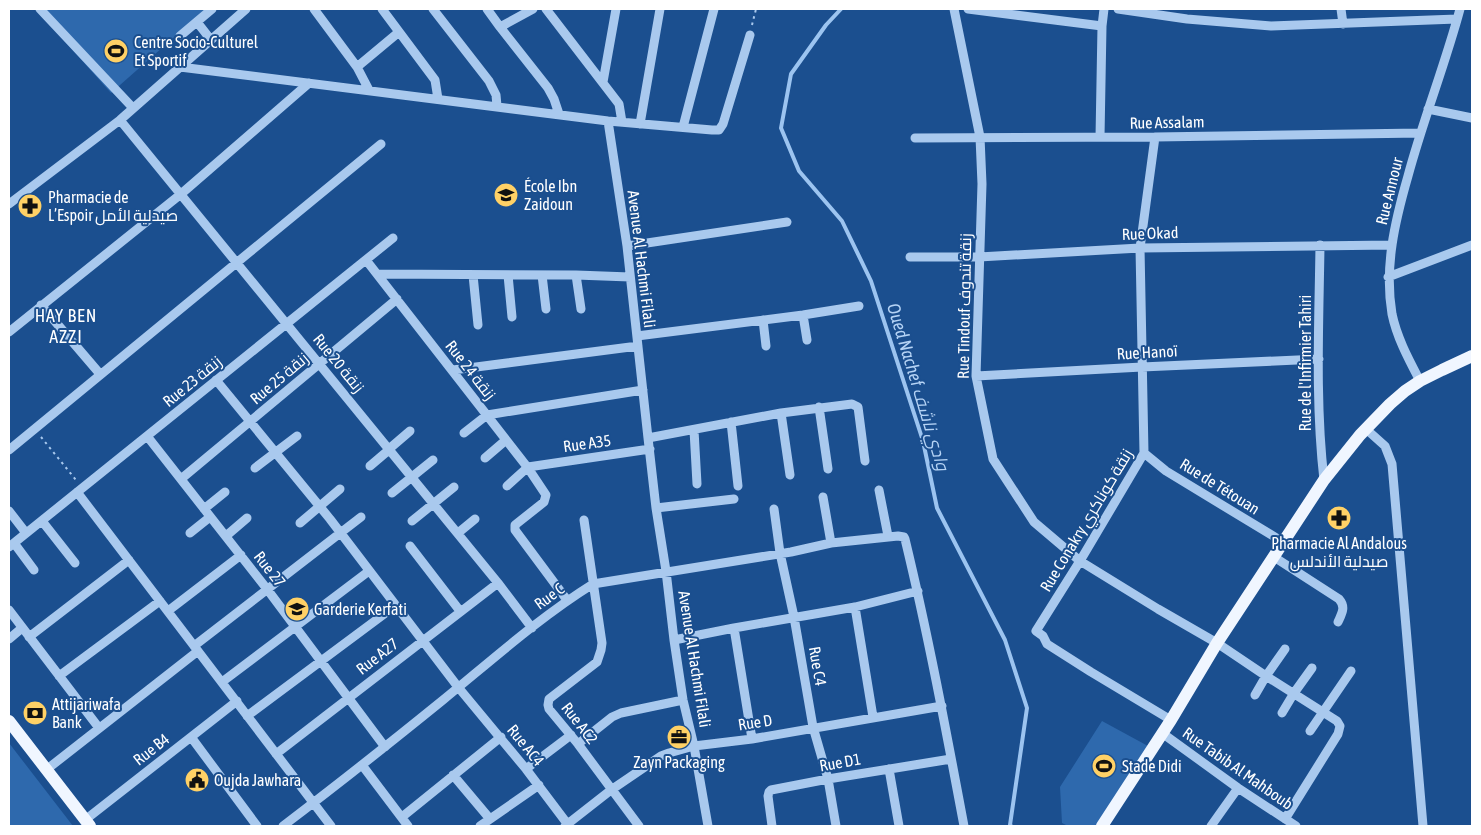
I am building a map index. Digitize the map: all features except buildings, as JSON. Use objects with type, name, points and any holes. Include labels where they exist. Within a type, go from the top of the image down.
[{"type":"main road","points":[[1102,826],[1171,720],[1217,643],[1324,480],[1366,429],[1405,391],[1420,381],[1472,356]]},
{"type":"main road","points":[[9,721],[87,823]]},
{"type":"street","points":[[40,9],[133,108]]},
{"type":"street","points":[[180,36],[212,9]]},
{"type":"street","points":[[9,204],[120,120],[246,9]]},
{"type":"street","points":[[326,9],[316,12],[357,67],[369,90]]},
{"type":"street","points":[[382,9],[435,80],[438,99]]},
{"type":"street","points":[[433,9],[489,80],[496,95],[497,106]]},
{"type":"street","points":[[487,9],[548,88],[559,114]]},
{"type":"street","points":[[500,27],[533,9]]},
{"type":"street","points":[[546,9],[604,82],[619,104],[622,122]]},
{"type":"street","points":[[604,82],[616,9]]},
{"type":"street","points":[[640,124],[660,9]]},
{"type":"street","points":[[683,127],[714,9]]},
{"type":"street","name":"Rue Tindouf زنقة تندوف","points":[[954,9],[980,138],[982,184],[976,376],[993,459],[1034,522],[1080,561],[1217,643],[1337,721],[1339,724],[1338,734],[1285,819]]},
{"type":"street","points":[[968,9],[1102,26]]},
{"type":"street","points":[[1100,138],[1104,9]]},
{"type":"street","points":[[1118,9],[1186,19],[1271,26],[1457,19]]},
{"type":"street","points":[[1186,19],[1189,9]]},
{"type":"street","points":[[1341,9],[1342,24]]},
{"type":"street","name":"Rue Annour","points":[[1420,381],[1398,333],[1393,317],[1388,277],[1392,245],[1403,192],[1460,9]]},
{"type":"street","points":[[197,22],[211,40]]},
{"type":"street","points":[[357,67],[399,32]]},
{"type":"street","points":[[180,67],[608,121],[719,130],[750,35]]},
{"type":"street","points":[[9,332],[181,194],[309,83]]},
{"type":"street","points":[[1428,109],[1472,118]]},
{"type":"street","name":"Rue 20 زنقة","points":[[120,120],[434,503],[532,628]]},
{"type":"street","name":"Avenue Al Hachmi Filali","points":[[608,121],[627,246],[656,508],[674,640],[683,700],[694,746],[708,826]]},
{"type":"street","name":"Rue Assalam","points":[[916,138],[1100,138],[1420,133]]},
{"type":"street","name":"Rue Conakry زنقة كوناكري","points":[[1155,137],[1140,248],[1144,453],[1036,631],[1043,636],[1047,644],[1171,720]]},
{"type":"street","points":[[9,450],[381,144]]},
{"type":"street","points":[[627,246],[787,222]]},
{"type":"street","name":"Rue 23 زنقة","points":[[11,545],[393,238]]},
{"type":"street","name":"Rue Okad","points":[[910,257],[979,257],[1140,248],[1392,245]]},
{"type":"street","points":[[1388,277],[1472,245]]},
{"type":"street","name":"Rue de l'Infirmier Tahiri","points":[[1320,246],[1320,446],[1324,480]]},
{"type":"street","name":"Rue 24 زنقة","points":[[366,260],[528,467],[546,495],[544,502],[515,525],[515,530],[567,600]]},
{"type":"street","points":[[377,274],[576,275],[630,278]]},
{"type":"street","points":[[473,275],[478,325]]},
{"type":"street","points":[[508,275],[512,317]]},
{"type":"street","points":[[542,275],[546,310]]},
{"type":"street","points":[[576,275],[581,310]]},
{"type":"street","name":"Rue 25 زنقة","points":[[181,479],[397,300]]},
{"type":"street","points":[[41,305],[100,374]]},
{"type":"street","points":[[453,370],[859,306]]},
{"type":"street","points":[[803,315],[807,340]]},
{"type":"street","points":[[763,320],[766,346]]},
{"type":"street","name":"Rue Hanoï","points":[[976,376],[1142,366],[1319,359]]},
{"type":"street","name":"Rue AC4","points":[[216,380],[320,507],[458,687],[526,769],[567,825]]},
{"type":"street","points":[[464,434],[487,415],[643,390]]},
{"type":"street","points":[[648,438],[781,413],[852,404],[858,407],[865,461]]},
{"type":"street","points":[[819,408],[828,469]]},
{"type":"street","points":[[781,413],[790,474]]},
{"type":"street","points":[[731,422],[738,486]]},
{"type":"street","points":[[1366,429],[1385,446],[1392,464],[1423,826]]},
{"type":"street","points":[[694,430],[698,484]]},
{"type":"street","points":[[370,466],[410,431]]},
{"type":"street","name":"Rue 27","points":[[147,436],[267,589],[385,747]]},
{"type":"street","points":[[255,468],[297,436]]},
{"type":"street","points":[[485,458],[506,440]]},
{"type":"street","name":"Rue A35","points":[[528,467],[650,449]]},
{"type":"street","name":"Rue de Tétouan","points":[[1144,453],[1166,471],[1283,542]]},
{"type":"street","points":[[392,493],[433,460]]},
{"type":"street","points":[[507,486],[528,467]]},
{"type":"street","points":[[412,521],[454,487]]},
{"type":"street","points":[[300,523],[340,489]]},
{"type":"street","points":[[80,490],[129,560],[332,826]]},
{"type":"street","points":[[880,490],[893,536],[905,539],[942,706],[964,826]]},
{"type":"street","points":[[204,509],[225,492]]},
{"type":"street","points":[[823,496],[831,543]]},
{"type":"street","points":[[656,508],[734,499]]},
{"type":"street","name":"Rue C4","points":[[774,509],[780,553],[794,616],[813,727],[828,779],[836,826]]},
{"type":"street","points":[[9,511],[26,533]]},
{"type":"street","points":[[190,533],[210,517]]},
{"type":"street","points":[[46,770],[100,728],[267,589],[362,517]]},
{"type":"street","points":[[226,536],[247,518]]},
{"type":"street","points":[[458,533],[475,520]]},
{"type":"street","points":[[584,520],[593,584]]},
{"type":"street","points":[[42,521],[75,563]]},
{"type":"street","name":"Rue C","points":[[283,826],[385,747],[567,600],[593,584],[791,552],[831,543],[893,536]]},
{"type":"street","points":[[11,545],[34,570]]},
{"type":"street","points":[[410,546],[460,611]]},
{"type":"street","points":[[168,612],[240,555]]},
{"type":"street","points":[[1274,556],[1339,599],[1343,608],[1338,622]]},
{"type":"street","points":[[29,637],[129,560]]},
{"type":"street","points":[[222,682],[369,571]]},
{"type":"street","name":"Rue A27","points":[[276,754],[498,583]]},
{"type":"street","name":"Rue AC2","points":[[593,584],[602,643],[597,662],[549,699],[548,705],[549,709],[578,744],[611,790]]},
{"type":"street","points":[[674,640],[794,616],[855,607],[918,591]]},
{"type":"street","points":[[60,676],[160,601]]},
{"type":"street","name":"Rue A27","points":[[247,716],[395,606]]},
{"type":"street","points":[[855,607],[873,717]]},
{"type":"street","points":[[9,610],[100,728]]},
{"type":"street","points":[[9,639],[22,628]]},
{"type":"street","points":[[734,628],[752,739]]},
{"type":"street","points":[[1255,695],[1285,649]]},
{"type":"street","points":[[1282,713],[1312,668]]},
{"type":"street","points":[[1310,731],[1351,671]]},
{"type":"street","points":[[578,744],[612,717],[620,713],[683,700]]},
{"type":"street","name":"Rue B4","points":[[87,823],[236,701]]},
{"type":"street","name":"Rue D","points":[[567,825],[611,790],[661,756],[669,753],[694,746],[752,739],[942,706]]},
{"type":"street","name":"Rue Tabib Al Mahboub","points":[[1162,733],[1238,788],[1296,826]]},
{"type":"street","points":[[526,769],[570,735]]},
{"type":"street","points":[[191,737],[257,826]]},
{"type":"street","points":[[402,817],[501,737]]},
{"type":"street","name":"Rue D1","points":[[772,826],[769,792],[828,779],[952,759]]},
{"type":"street","points":[[362,765],[408,826]]},
{"type":"street","points":[[889,769],[899,826]]},
{"type":"street","points":[[453,775],[490,819]]},
{"type":"street","points":[[480,826],[539,786]]},
{"type":"street","points":[[1211,826],[1238,788]]},
{"type":"street","points":[[611,790],[639,826]]},
{"type":"path","points":[[750,35],[756,9]]},
{"type":"path","points":[[35,429],[80,490]]},
{"type":"shaded area","name":"Centre Socio-Culturel Et Sportif","points":[[36,9],[206,9],[111,93]]},
{"type":"shaded area","name":"Stade Didi","points":[[1102,721],[1148,746],[1098,826],[1068,826],[1062,823],[1060,787]]},
{"type":"shaded area","points":[[9,743],[73,826],[9,826]]},
{"type":"waterway","name":"Oued Nachef وادي ناشف","points":[[841,9],[826,25],[791,74],[781,128],[799,171],[842,221],[871,281],[923,441],[937,508],[1005,640],[1027,708],[1011,826]]},
{"type":"place","name":"Centre Socio-Culturel Et Sportif","points":[[116,51]]},
{"type":"place","name":"École Ibn Zaidoun","points":[[506,195]]},
{"type":"place","name":"Pharmacie de L’Espoir صيدلية الأمل","points":[[30,206]]},
{"type":"place","name":"Pharmacie Al Andalous صيدلية الأندلس","points":[[1339,518]]},
{"type":"place","name":"Garderie Kerfati","points":[[297,609]]},
{"type":"place","name":"Attijariwafa Bank","points":[[35,713]]},
{"type":"place","name":"Zayn Packaging","points":[[679,737]]},
{"type":"place","name":"Stade Didi","points":[[1104,766]]},
{"type":"place","name":"Oujda Jawhara","points":[[197,780]]},
{"type":"district","name":"HAY BEN AZZI","points":[[66,326]]}]
